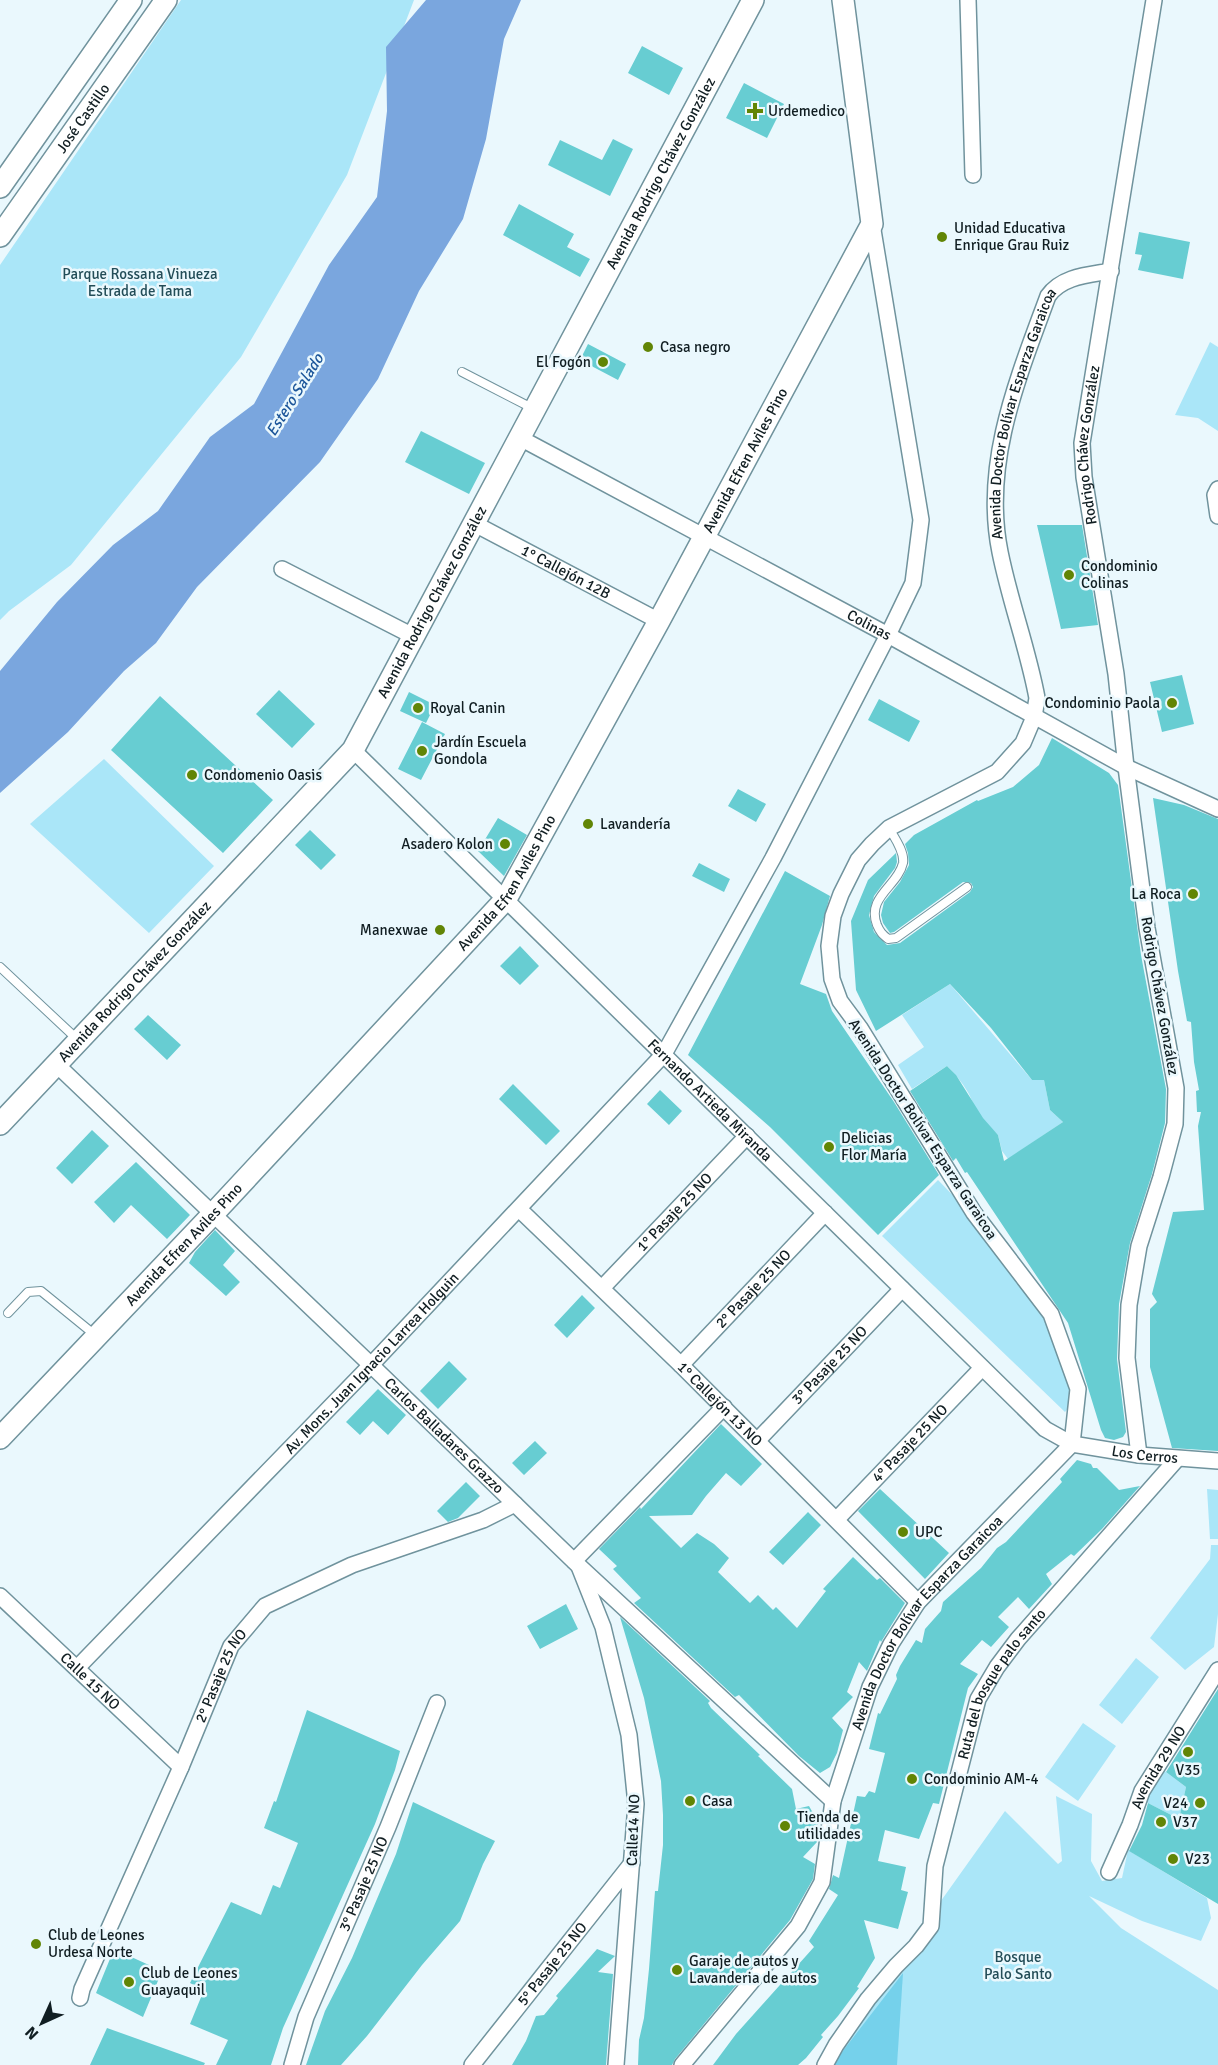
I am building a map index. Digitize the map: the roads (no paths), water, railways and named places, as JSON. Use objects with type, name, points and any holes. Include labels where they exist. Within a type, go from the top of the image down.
[{"type":"street","name":"José Castillo","points":[[0,187],[131,0]]},
{"type":"street","name":"José Castillo","points":[[0,236],[166,0]]},
{"type":"street","name":"Avenida Rodrigo Chávez González","points":[[0,1124],[353,750],[753,0]]},
{"type":"street","points":[[843,0],[872,224]]},
{"type":"street","points":[[968,0],[973,175]]},
{"type":"street","name":"Rodrigo Chávez González","points":[[1138,1455],[1127,1358],[1129,1305],[1138,1245],[1175,1124],[1176,1088],[1147,928],[1116,674],[1082,458],[1082,443],[1154,0]]},
{"type":"street","name":"Avenida Efren Aviles Pino","points":[[0,1438],[213,1214],[506,899],[659,621],[872,224]]},
{"type":"street","name":"Av. Mons. Juan Ignacio Larrea Holguin","points":[[77,1668],[371,1365],[664,1054],[773,858],[913,583],[921,520],[872,224]]},
{"type":"street","name":"Avenida Doctor Bolívar Esparza Garaicoa","points":[[682,2065],[798,1926],[822,1882],[833,1801],[870,1687],[891,1644],[918,1602],[1072,1444],[1078,1389],[1051,1314],[974,1213],[860,1028],[840,1001],[832,979],[828,946],[841,894],[858,860],[889,828],[997,772],[1023,743],[1034,717],[1037,706],[1035,686],[998,537],[996,495],[1000,442],[1015,384],[1048,296],[1056,286],[1069,280],[1111,271]]},
{"type":"street","name":"Colinas","points":[[520,438],[704,535],[1126,767],[1218,809]]},
{"type":"street","points":[[1218,489],[1215,495],[1218,516]]},
{"type":"street","name":"1° Callejón 12B","points":[[473,523],[659,621]]},
{"type":"street","points":[[282,569],[413,636]]},
{"type":"street","name":"Fernando Artieda Miranda","points":[[353,750],[1046,1430],[1072,1444]]},
{"type":"street","name":"Carlos Balladares Grazzo","points":[[57,1065],[577,1564],[833,1801]]},
{"type":"street","name":"1° Pasaje 25 NO","points":[[602,1288],[747,1136]]},
{"type":"street","name":"1° Callejón 13 NO","points":[[519,1209],[724,1407],[918,1602]]},
{"type":"street","name":"2° Pasaje 25 NO","points":[[681,1365],[825,1213]]},
{"type":"street","name":"3° Pasaje 25 NO","points":[[757,1441],[902,1290]]},
{"type":"street","name":"4° Pasaje 25 NO","points":[[837,1520],[982,1368]]},
{"type":"street","points":[[577,1564],[724,1407]]},
{"type":"street","name":"Los Cerros","points":[[1072,1444],[1138,1455],[1218,1461]]},
{"type":"street","name":"Ruta del bosque palo santo","points":[[825,2065],[868,1999],[931,1926],[935,1866],[978,1699],[997,1667],[1018,1639],[1177,1459]]},
{"type":"street","name":"2° Pasaje 25 NO","points":[[80,1998],[231,1647],[264,1606],[352,1565],[483,1520],[515,1504]]},
{"type":"street","name":"Calle14 NO","points":[[577,1564],[603,1627],[629,1735],[636,1803],[616,2065]]},
{"type":"street","name":"Calle 15 NO","points":[[0,1596],[181,1767]]},
{"type":"street","name":"Avenida 29 NO","points":[[1109,1872],[1142,1791],[1218,1670]]},
{"type":"street","name":"3° Pasaje 25 NO","points":[[292,2065],[306,2017],[388,1827],[437,1703]]},
{"type":"street","name":"5° Pasaje 25 NO","points":[[472,2065],[632,1863]]},
{"type":"lane","points":[[462,372],[536,410]]},
{"type":"lane","points":[[889,828],[902,852],[904,861],[898,874],[877,900],[874,918],[880,933],[888,939],[896,938],[967,887]]},
{"type":"lane","points":[[0,968],[80,1041]]},
{"type":"lane","points":[[8,1313],[28,1292],[41,1291],[96,1336]]},
{"type":"water","name":"Estero Salado","points":[[426,0],[521,0],[504,39],[486,139],[463,219],[419,291],[378,379],[320,462],[197,587],[156,643],[124,671],[68,732],[0,793],[0,671],[57,602],[113,545],[158,511],[210,437],[254,404],[329,265],[377,197],[387,111],[386,47]]},
{"type":"place","name":"Urdemedico","points":[[755,111]]},
{"type":"place","name":"Unidad Educativa Enrique Grau Ruiz","points":[[942,237]]},
{"type":"place","name":"Casa negro","points":[[648,347]]},
{"type":"place","name":"El Fogón","points":[[603,362]]},
{"type":"place","name":"Condominio Colinas","points":[[1069,575]]},
{"type":"place","name":"Condominio Paola","points":[[1172,703]]},
{"type":"place","name":"Royal Canin","points":[[418,708]]},
{"type":"place","name":"Jardín Escuela Gondola","points":[[422,751]]},
{"type":"place","name":"Condomenio Oasis","points":[[192,775]]},
{"type":"place","name":"Lavandería","points":[[588,824]]},
{"type":"place","name":"Asadero Kolon","points":[[505,844]]},
{"type":"place","name":"La Roca","points":[[1193,894]]},
{"type":"place","name":"Manexwae","points":[[440,930]]},
{"type":"place","name":"Delicias Flor María","points":[[829,1147]]},
{"type":"place","name":"UPC","points":[[903,1532]]},
{"type":"place","name":"V35","points":[[1188,1752]]},
{"type":"place","name":"Condominio AM-4","points":[[912,1779]]},
{"type":"place","name":"Casa","points":[[690,1801]]},
{"type":"place","name":"V24","points":[[1200,1803]]},
{"type":"place","name":"V37","points":[[1161,1822]]},
{"type":"place","name":"Tienda de utilidades","points":[[785,1826]]},
{"type":"place","name":"V23","points":[[1173,1859]]},
{"type":"place","name":"Club de Leones Urdesa Norte","points":[[36,1944]]},
{"type":"place","name":"Garaje de autos y Lavanderia de autos","points":[[677,1970]]},
{"type":"place","name":"Club de Leones Guayaquil","points":[[129,1982]]},
{"type":"park label","name":"Parque Rossana Vinueza Estrada de Tama","points":[[140,282]]},
{"type":"park label","name":"Bosque Palo Santo","points":[[1018,1966]]}]
